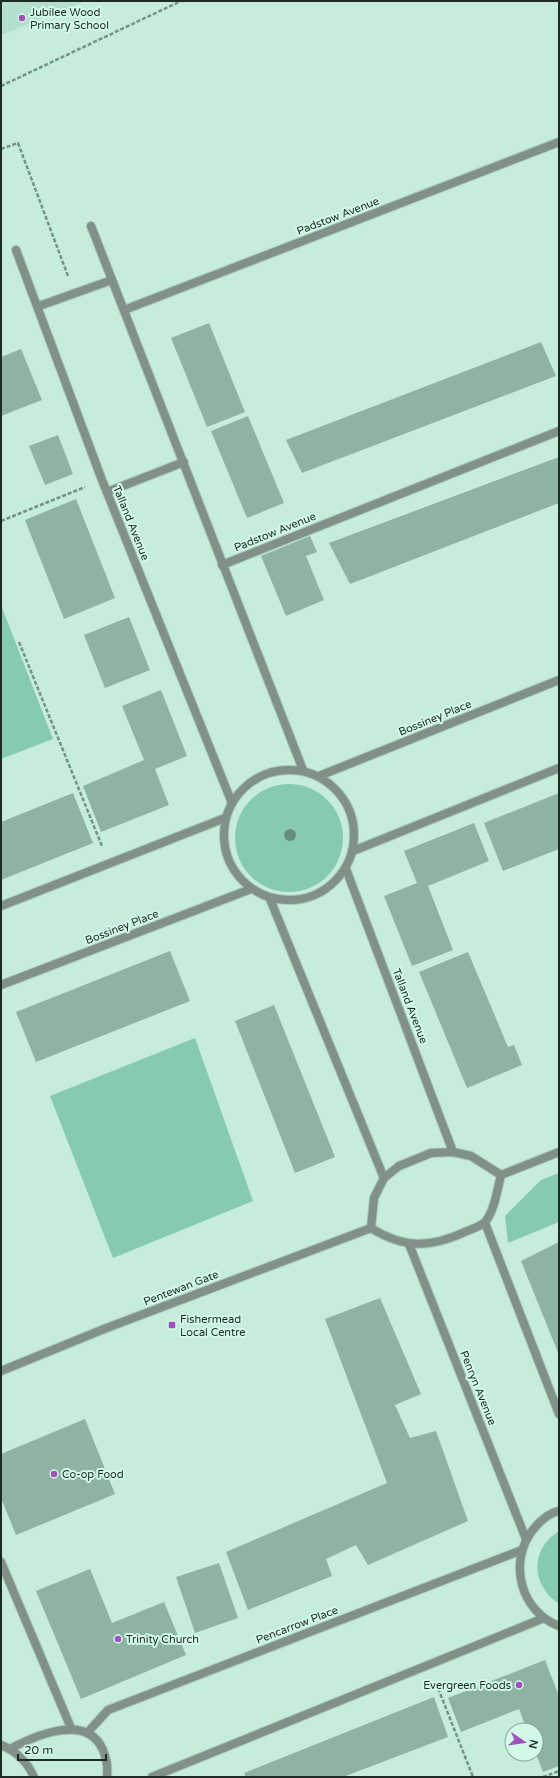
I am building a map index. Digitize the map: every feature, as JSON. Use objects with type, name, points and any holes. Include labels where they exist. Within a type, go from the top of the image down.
[{"type":"street","name":"Padstow Avenue","points":[[124,310],[559,142]]},
{"type":"street","points":[[91,226],[303,770]]},
{"type":"street","name":"Talland Avenue","points":[[16,250],[39,306],[102,480],[232,803]]},
{"type":"street","points":[[39,306],[112,280]]},
{"type":"street","name":"Padstow Avenue","points":[[222,565],[559,430]]},
{"type":"street","points":[[107,492],[184,462]]},
{"type":"street","name":"Bossiney Place","points":[[319,776],[559,680]]},
{"type":"street","points":[[353,851],[559,768]]},
{"type":"street","points":[[282,769],[303,770],[319,776],[336,789],[349,807],[355,829],[353,851],[346,869],[332,885],[313,897],[292,901],[270,898],[251,889],[237,875],[227,858],[224,838],[225,818],[232,803],[245,786],[262,775],[282,769]]},
{"type":"street","points":[[1,906],[225,818]]},
{"type":"street","name":"Talland Avenue","points":[[346,869],[453,1152]]},
{"type":"street","name":"Bossiney Place","points":[[1,985],[251,889]]},
{"type":"street","points":[[270,898],[384,1178]]},
{"type":"street","points":[[453,1152],[470,1156],[501,1175],[493,1208],[485,1223],[442,1242],[408,1244],[386,1238],[370,1228],[374,1198],[384,1178],[400,1166],[431,1153],[453,1152]]},
{"type":"street","points":[[501,1175],[559,1152]]},
{"type":"street","points":[[485,1223],[559,1414]]},
{"type":"street","name":"Pentewan Gate","points":[[1,1371],[111,1327],[370,1228]]},
{"type":"street","name":"Penryn Avenue","points":[[408,1244],[526,1539]]},
{"type":"street","points":[[559,1511],[538,1523],[526,1539],[522,1550],[519,1569],[522,1588],[531,1604],[544,1618],[559,1626]]},
{"type":"street","name":"Pencarrow Place","points":[[88,1732],[108,1710],[522,1550]]},
{"type":"street","points":[[1,1562],[71,1728]]},
{"type":"street","points":[[152,1777],[429,1666],[544,1618]]},
{"type":"street","points":[[10,1749],[31,1738],[71,1728],[88,1732],[100,1743],[109,1764],[107,1777]]},
{"type":"street","points":[[1,1745],[10,1749],[30,1767],[34,1777]]},
{"type":"path","points":[[1,86],[181,1]]},
{"type":"path","points":[[1,149],[18,143],[74,294]]},
{"type":"path","points":[[1,521],[102,480]]},
{"type":"path","points":[[19,642],[109,864]]},
{"type":"path","points":[[429,1666],[473,1777]]},
{"type":"path","points":[[543,1777],[559,1771]]},
{"type":"shaded area","name":"Jubilee Wood Primary School","points":[[1,1],[86,1],[1,35]]},
{"type":"shaded area","points":[[1,605],[53,739],[1,759]]},
{"type":"shaded area","points":[[289,784],[310,788],[327,800],[339,817],[343,838],[339,859],[327,876],[310,888],[289,892],[268,888],[251,876],[239,859],[235,838],[239,817],[251,800],[268,788]]},
{"type":"shaded area","points":[[195,1038],[253,1201],[113,1258],[50,1096]]},
{"type":"shaded area","points":[[559,1173],[559,1222],[508,1243],[505,1216],[541,1180]]},
{"type":"shaded area","points":[[559,1531],[559,1604],[543,1587],[537,1568],[538,1557],[542,1548],[549,1539]]},
{"type":"building","points":[[209,323],[245,412],[207,427],[171,338]]},
{"type":"building","points":[[541,342],[556,376],[302,473],[286,440]]},
{"type":"building","points":[[21,349],[42,400],[1,416],[1,357]]},
{"type":"building","points":[[248,416],[284,503],[247,518],[211,431]]},
{"type":"building","points":[[58,435],[73,474],[45,485],[29,446]]},
{"type":"building","points":[[559,457],[559,503],[350,584],[329,543]]},
{"type":"building","points":[[76,499],[115,598],[64,619],[25,520]]},
{"type":"building","points":[[310,536],[317,552],[306,556],[324,600],[286,616],[261,556]]},
{"type":"building","points":[[129,617],[150,670],[105,688],[84,635]]},
{"type":"building","points":[[161,690],[187,756],[155,769],[169,805],[101,832],[83,786],[144,760],[122,706]]},
{"type":"building","points":[[73,793],[93,843],[1,880],[1,822]]},
{"type":"building","points":[[559,793],[559,849],[503,871],[484,823]]},
{"type":"building","points":[[474,823],[489,861],[428,886],[453,950],[412,966],[384,896],[417,883],[404,851]]},
{"type":"building","points":[[170,951],[190,1001],[36,1062],[16,1012]]},
{"type":"building","points":[[468,952],[508,1047],[514,1045],[522,1065],[467,1088],[419,972]]},
{"type":"building","points":[[274,1005],[335,1157],[295,1173],[235,1021]]},
{"type":"building","points":[[559,1242],[559,1355],[521,1261]]},
{"type":"building","points":[[380,1298],[421,1394],[395,1405],[410,1438],[436,1431],[468,1521],[368,1565],[356,1545],[326,1559],[332,1576],[248,1610],[226,1552],[387,1483],[325,1319]]},
{"type":"building","name":"Co-op Food","points":[[85,1419],[115,1494],[16,1535],[1,1498],[1,1454]]},
{"type":"building","points":[[219,1563],[238,1618],[195,1633],[176,1577]]},
{"type":"building","name":"Trinity Church","points":[[90,1569],[112,1623],[164,1602],[186,1655],[81,1699],[36,1591]]},
{"type":"building","points":[[545,1660],[559,1696],[559,1766],[543,1772],[539,1762],[544,1762],[544,1722],[524,1722],[519,1709],[461,1732],[448,1698]]},
{"type":"building","points":[[434,1697],[448,1737],[343,1777],[246,1777],[244,1773]]},
{"type":"place","name":"Jubilee Wood Primary School","points":[[22,18]]},
{"type":"place","name":"Fishermead Local Centre","points":[[172,1325]]},
{"type":"place","name":"Co-op Food","points":[[54,1474]]},
{"type":"place","name":"Trinity Church","points":[[118,1639]]},
{"type":"place","name":"Evergreen Foods","points":[[519,1685]]}]
